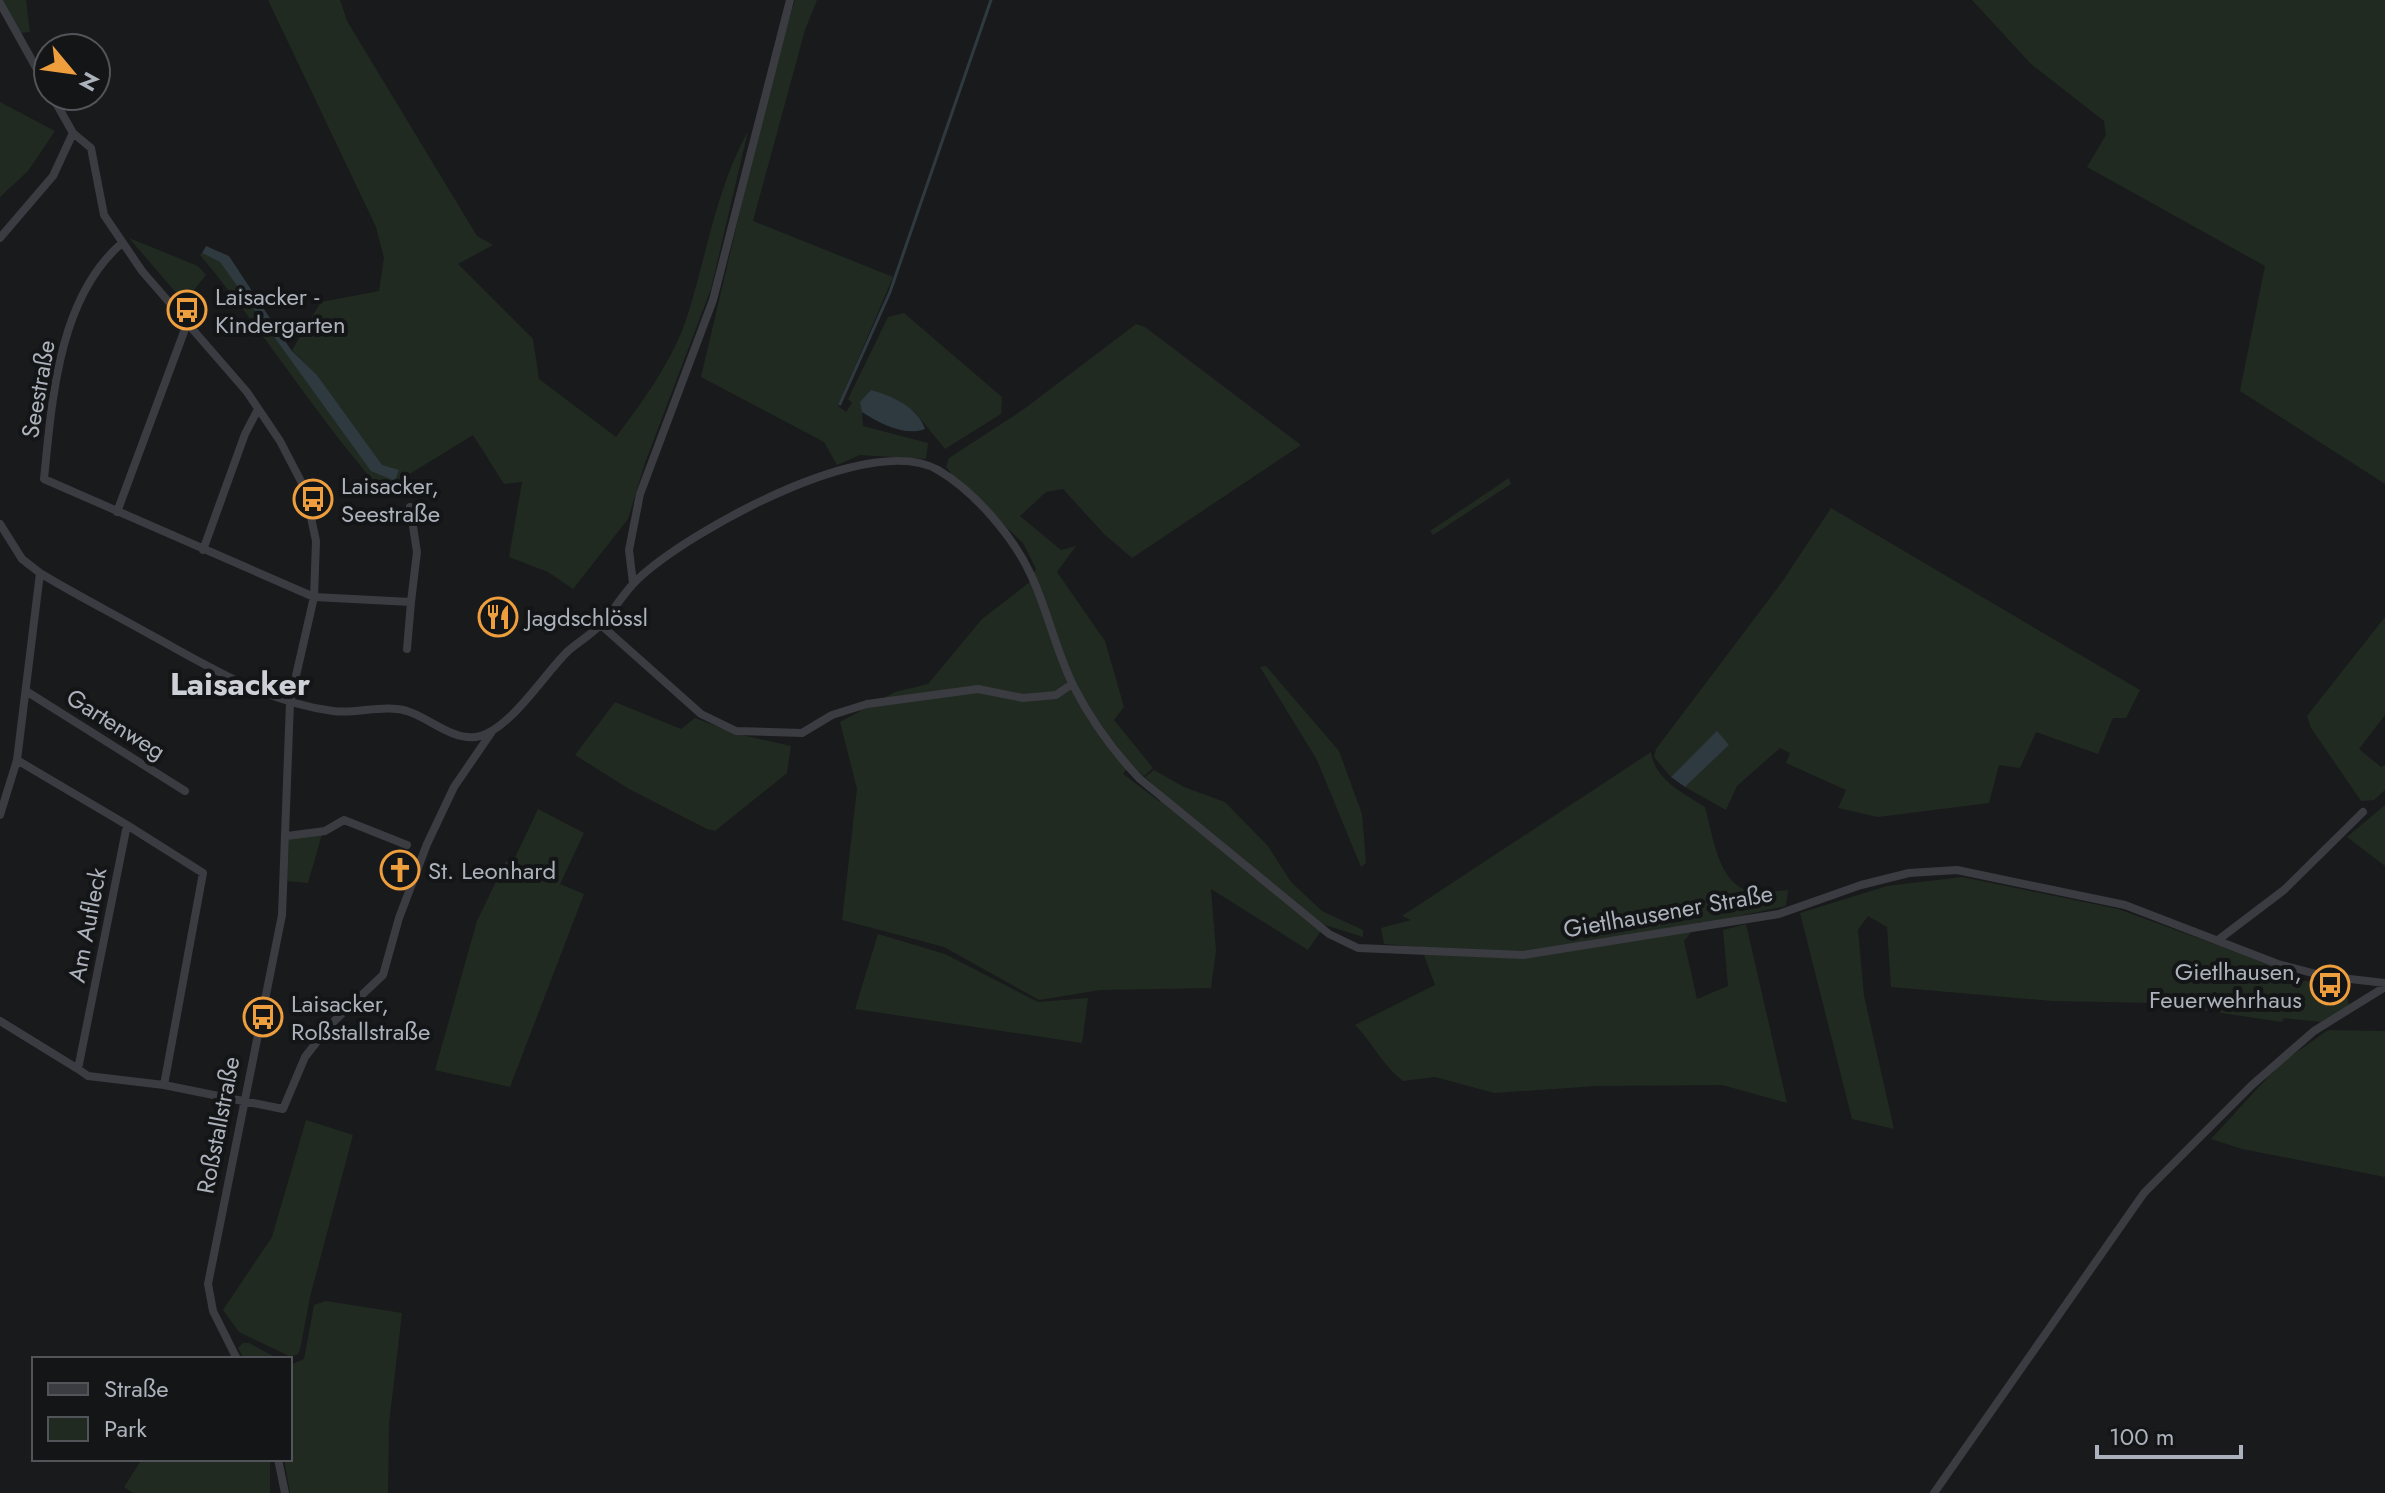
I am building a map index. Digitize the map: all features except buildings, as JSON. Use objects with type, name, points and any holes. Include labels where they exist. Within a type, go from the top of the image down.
[{"type":"street","points":[[633,583],[629,550],[640,494],[713,300],[790,0]]},
{"type":"street","points":[[0,3],[32,60]]},
{"type":"street","points":[[61,112],[73,133],[91,148],[100,206],[122,243],[247,392],[280,441],[305,489],[316,541],[314,597],[290,702]]},
{"type":"street","points":[[0,238],[53,176],[73,133]]},
{"type":"street","name":"Seestraße","points":[[122,243],[94,275],[69,332],[53,395],[44,479],[314,597],[411,602]]},
{"type":"street","points":[[117,512],[188,321]]},
{"type":"street","points":[[203,550],[245,434],[257,411]]},
{"type":"street","name":"Gietlhausener Straße","points":[[242,1104],[283,1109],[305,1057],[330,1025],[383,975],[399,918],[431,833],[454,787],[492,731],[568,652],[601,625],[633,583],[707,532],[780,491],[856,464],[894,460],[936,468],[973,498],[1018,552],[1031,575],[1072,684],[1096,728],[1140,779],[1329,934],[1358,948],[1523,955],[1764,917],[1909,873],[1957,870],[2125,905],[2278,964],[2324,976],[2385,985]]},
{"type":"street","points":[[407,649],[417,552],[410,507]]},
{"type":"street","points":[[0,524],[22,559],[40,573],[240,684],[290,702],[336,712],[399,709],[473,738],[492,731]]},
{"type":"street","points":[[0,815],[17,760],[40,573]]},
{"type":"street","points":[[601,625],[701,714],[736,731],[802,733],[832,715],[867,704],[978,689],[1023,698],[1056,695],[1072,684]]},
{"type":"street","name":"Gartenweg","points":[[26,691],[185,791]]},
{"type":"street","name":"Roßstallstraße","points":[[236,1357],[213,1311],[208,1284],[282,915],[290,702]]},
{"type":"street","points":[[17,760],[203,873],[164,1085]]},
{"type":"street","points":[[2218,940],[2284,890],[2363,812]]},
{"type":"street","points":[[287,836],[325,831],[344,820],[407,845]]},
{"type":"street","name":"Am Aufleck","points":[[78,1069],[127,825]]},
{"type":"street","points":[[1934,1493],[2032,1348],[2144,1193],[2252,1085],[2314,1031],[2385,985]]},
{"type":"street","points":[[0,1021],[88,1076],[164,1085],[242,1104]]},
{"type":"street","points":[[278,1461],[285,1493]]},
{"type":"green space","points":[[3,0],[26,0],[30,32],[19,33]]},
{"type":"green space","points":[[268,0],[340,0],[347,21],[477,236],[493,245],[458,264],[533,339],[539,379],[616,437],[656,380],[681,333],[720,199],[748,131],[711,289],[645,463],[628,519],[573,589],[548,572],[509,557],[522,482],[504,484],[473,435],[382,491],[335,434],[200,255],[202,253],[220,262],[382,466],[317,375],[292,350],[321,302],[379,291],[384,258],[376,227]]},
{"type":"green space","points":[[795,0],[817,0],[805,30],[753,221],[893,277],[838,406],[846,412],[852,403],[848,399],[888,317],[904,313],[1002,397],[1001,414],[945,449],[915,412],[871,390],[862,412],[863,426],[928,443],[926,459],[860,455],[837,465],[824,442],[701,377],[772,75]]},
{"type":"green space","points":[[1972,0],[2385,0],[2385,484],[2240,391],[2265,266],[2087,167],[2106,135],[2104,121],[2031,64]]},
{"type":"green space","points":[[0,102],[55,131],[28,171],[0,197]]},
{"type":"green space","points":[[129,238],[198,266],[206,275],[184,302]]},
{"type":"green space","points":[[1136,324],[1145,327],[1301,445],[1132,558],[1104,534],[1063,489],[1046,492],[1020,516],[1061,550],[1076,546],[1057,572],[1105,641],[1124,707],[1114,720],[1153,768],[1144,776],[1131,764],[1123,774],[1159,801],[1166,796],[1145,777],[1154,770],[1184,787],[1225,802],[1268,846],[1291,882],[1322,911],[1363,930],[1363,937],[1325,925],[1308,950],[1211,889],[1216,951],[1211,988],[1100,990],[1039,1000],[944,947],[842,920],[857,789],[840,722],[895,692],[928,684],[982,619],[1030,582],[1036,569],[1023,543],[946,467],[949,458],[1024,409]]},
{"type":"green space","points":[[1509,478],[1511,484],[1433,535],[1430,531]]},
{"type":"green space","points":[[1831,508],[2140,690],[2126,718],[2113,718],[2098,754],[2036,732],[2020,768],[1999,765],[1989,803],[1878,817],[1838,808],[1846,790],[1786,763],[1790,753],[1780,748],[1737,786],[1726,810],[1685,787],[1729,745],[1717,732],[1671,777],[1654,757],[1656,749],[1782,582]]},
{"type":"green space","points":[[2385,617],[2385,715],[2359,749],[2381,767],[2385,765],[2385,790],[2374,800],[2361,801],[2311,728],[2307,716]]},
{"type":"green space","points":[[1266,666],[1339,751],[1362,814],[1366,863],[1361,867],[1317,760],[1260,667]]},
{"type":"green space","points":[[615,702],[681,729],[695,718],[737,734],[791,746],[787,773],[715,831],[707,829],[629,789],[575,755]]},
{"type":"green space","points":[[1651,752],[1664,778],[1705,807],[1719,858],[1733,881],[1743,889],[1755,892],[1788,890],[1786,906],[1702,924],[1700,921],[1684,941],[1697,999],[1728,986],[1723,930],[1746,924],[1787,1103],[1722,1085],[1597,1086],[1494,1093],[1435,1077],[1403,1081],[1355,1025],[1435,985],[1421,947],[1384,944],[1381,928],[1411,920],[1402,916]]},
{"type":"green space","points":[[2385,805],[2385,866],[2347,837]]},
{"type":"green space","points":[[538,809],[584,833],[560,884],[584,894],[510,1087],[435,1070],[477,921],[506,861],[512,864]]},
{"type":"green space","points":[[322,834],[308,883],[287,881],[289,838]]},
{"type":"green space","points":[[1962,877],[2118,909],[2294,973],[2293,979],[2345,987],[2349,1006],[2321,1022],[2284,1018],[2282,1022],[2154,1003],[2052,1001],[1891,987],[1887,927],[1868,916],[1858,930],[1864,996],[1894,1129],[1852,1119],[1800,913],[1887,886]]},
{"type":"green space","points":[[878,934],[945,954],[1038,1002],[1088,998],[1082,1043],[855,1009]]},
{"type":"green space","points":[[2328,1030],[2385,1031],[2385,1177],[2242,1149],[2211,1139],[2280,1064]]},
{"type":"green space","points":[[306,1120],[353,1135],[310,1297],[300,1350],[297,1355],[289,1356],[239,1332],[223,1310],[272,1237]]},
{"type":"green space","points":[[326,1301],[402,1313],[389,1424],[388,1493],[290,1493],[284,1461],[292,1461],[292,1364],[304,1359],[314,1305]]},
{"type":"green space","points":[[243,1343],[249,1343],[275,1357],[243,1357],[238,1348]]},
{"type":"green space","points":[[141,1461],[270,1461],[270,1493],[133,1493],[124,1487]]},
{"type":"shaded area","points":[[206,246],[229,256],[291,350],[317,375],[382,465],[399,470],[395,481],[371,471],[220,262],[202,253]]},
{"type":"shaded area","points":[[871,390],[895,399],[917,414],[925,429],[901,430],[862,412],[860,402]]},
{"type":"shaded area","points":[[1717,731],[1729,745],[1685,787],[1671,777]]},
{"type":"waterway","points":[[840,404],[890,292],[991,0]]},
{"type":"place","name":"Laisacker - Kindergarten","points":[[187,310]]},
{"type":"place","name":"Laisacker, Seestraße","points":[[313,499]]},
{"type":"place","name":"Jagdschlössl","points":[[498,617]]},
{"type":"place","name":"St. Leonhard","points":[[400,870]]},
{"type":"place","name":"Gietlhausen, Feuerwehrhaus","points":[[2330,985]]},
{"type":"place","name":"Laisacker, Roßstallstraße","points":[[263,1017]]},
{"type":"district","name":"Laisacker","points":[[240,684]]}]
